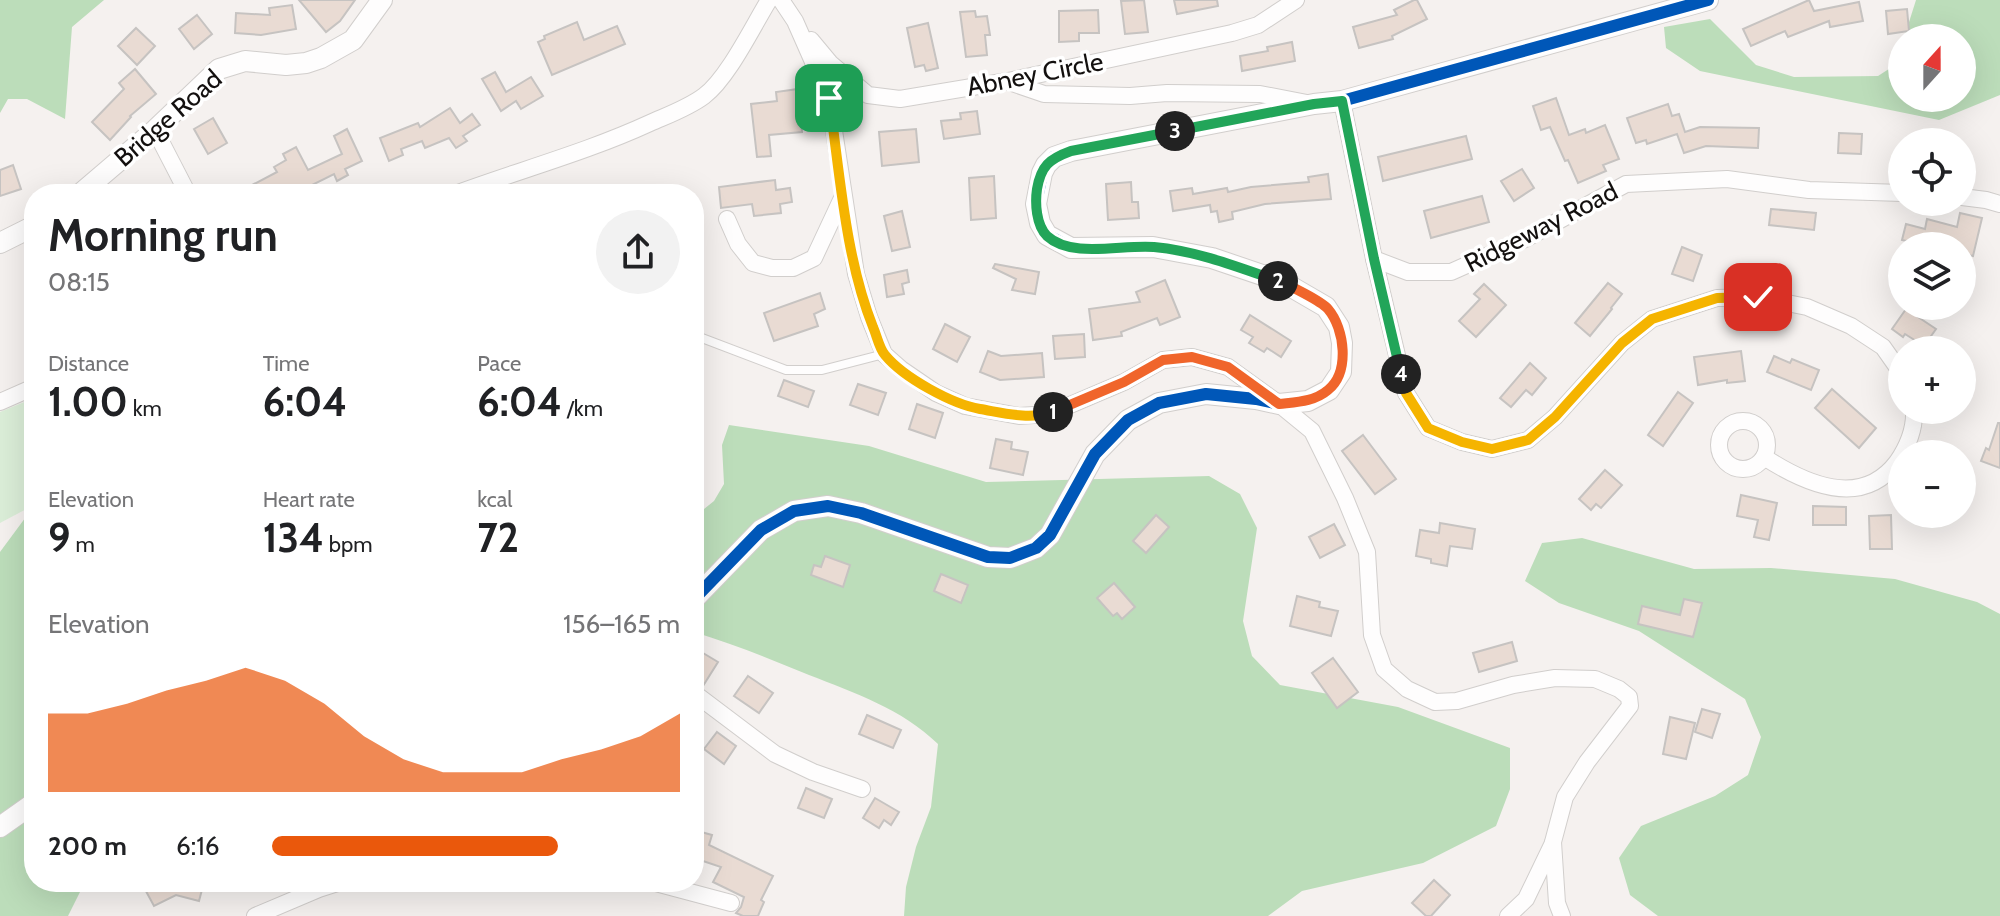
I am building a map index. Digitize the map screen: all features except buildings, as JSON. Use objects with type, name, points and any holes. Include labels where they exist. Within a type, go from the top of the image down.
[{"type":"street","name":"Bridge Road","points":[[92,184],[219,69],[245,61],[286,65],[321,58],[353,40],[382,0]]},
{"type":"street","points":[[482,184],[610,141],[706,95],[724,75],[769,0]]},
{"type":"street","name":"Abney Circle","points":[[781,0],[831,64],[868,95],[900,99],[1008,81],[1232,33],[1258,25],[1296,0]]},
{"type":"street","points":[[704,589],[761,530],[794,511],[828,506],[861,513],[988,557],[1010,558],[1036,548],[1050,535],[1095,454],[1128,420],[1159,403],[1206,394],[1279,404],[1308,401],[1329,390],[1341,372],[1339,327],[1326,307],[1283,282],[1212,258],[1153,247],[1071,248],[1047,235],[1040,223],[1036,204],[1046,165],[1054,157],[1071,151],[1342,101],[1708,0]]},
{"type":"street","name":"Abney Circle","points":[[795,21],[829,98],[856,274],[884,354],[936,393],[965,406],[1019,416],[1049,414],[1124,382],[1163,360],[1192,357],[1228,367],[1279,404],[1312,431],[1345,498],[1367,552],[1372,635],[1384,669],[1407,689],[1435,702],[1457,701],[1513,685],[1555,678],[1595,679],[1629,697],[1630,706],[1587,762],[1565,797],[1553,842]]},
{"type":"street","points":[[1008,81],[1044,94],[1260,94],[1314,104]]},
{"type":"street","points":[[1342,101],[1374,259],[1406,393],[1428,428],[1462,442],[1492,449],[1528,440],[1555,417],[1622,343],[1652,319],[1717,298],[1758,297],[1807,307],[1851,326],[1883,347],[1888,354]]},
{"type":"street","points":[[155,130],[183,184]]},
{"type":"street","name":"Ridgeway Road","points":[[1374,259],[1408,272],[1451,272],[1525,239],[1626,184],[1727,179],[1809,190],[1888,193]]},
{"type":"street","points":[[727,219],[738,244],[753,263],[772,268],[793,268],[814,258],[843,196]]},
{"type":"street","points":[[1976,199],[2000,204]]},
{"type":"street","points":[[0,243],[24,231]]},
{"type":"street","points":[[0,402],[24,391]]},
{"type":"street","points":[[1764,457],[1788,473],[1830,488],[1853,489],[1877,481],[1892,468],[1910,439],[1913,424]]},
{"type":"street","points":[[704,701],[775,754],[813,772],[862,789]]},
{"type":"street","points":[[0,827],[24,810]]},
{"type":"street","points":[[1508,916],[1526,899],[1553,842]]},
{"type":"street","points":[[1553,842],[1557,903],[1562,916]]},
{"type":"street","points":[[255,916],[312,892]]},
{"type":"street","points":[[690,892],[731,903]]},
{"type":"lane","points":[[704,339],[786,370],[822,370],[884,354]]},
{"type":"green space","points":[[0,0],[104,0],[72,27],[65,119],[27,99],[8,99],[0,113]]},
{"type":"green space","points":[[1916,0],[2000,0],[2000,95],[1976,105],[1976,24],[1908,24]]},
{"type":"green space","points":[[1710,19],[1756,65],[1794,77],[1878,76],[1888,70],[1888,110],[1700,71],[1666,48],[1664,27]]},
{"type":"green space","points":[[1900,112],[1959,112],[1939,120]]},
{"type":"green space","points":[[24,402],[24,510],[0,523],[0,412]]},
{"type":"green space","points":[[729,425],[869,446],[986,482],[1209,476],[1240,494],[1257,528],[1243,621],[1252,656],[1280,685],[1398,707],[1510,748],[1510,789],[1496,826],[1423,863],[1302,891],[1268,916],[904,916],[906,887],[931,807],[938,744],[909,721],[877,703],[704,635],[704,509],[714,501],[724,484],[722,445]]},
{"type":"green space","points":[[24,520],[24,892],[80,892],[68,916],[0,916],[0,552]]},
{"type":"green space","points":[[1582,538],[1694,569],[1771,568],[1895,579],[1977,602],[2000,614],[2000,916],[1658,916],[1630,895],[1619,858],[1641,826],[1715,796],[1748,775],[1761,737],[1745,699],[1639,631],[1559,603],[1525,581],[1542,543]]},
{"type":"cycle path","points":[[704,589],[761,530],[794,511],[828,506],[861,513],[988,557],[1010,558],[1036,548],[1050,535],[1095,454],[1128,420],[1159,403],[1206,394],[1279,404],[1308,401],[1329,390],[1341,372],[1339,327],[1326,307],[1283,282],[1212,258],[1153,247],[1071,248],[1047,235],[1040,223],[1036,204],[1042,173],[1054,157],[1071,151],[1342,101],[1708,0]]},
{"type":"route","points":[[829,98],[856,274],[884,354],[936,393],[965,406],[1019,416],[1049,414],[1124,382],[1163,360],[1192,357],[1228,367],[1279,404],[1308,401],[1329,390],[1341,372],[1342,343],[1339,327],[1326,307],[1283,282],[1212,258],[1153,247],[1071,248],[1047,235],[1040,223],[1036,204],[1042,173],[1054,157],[1071,151],[1314,104],[1342,101],[1374,259],[1406,393],[1428,428],[1462,442],[1492,449],[1528,440],[1555,417],[1622,343],[1652,319],[1717,298],[1758,297]]}]
